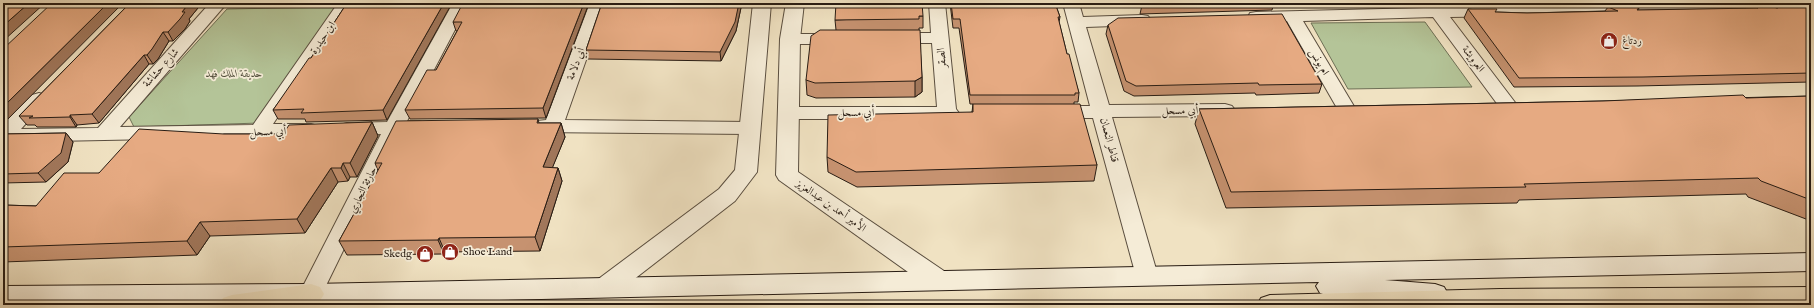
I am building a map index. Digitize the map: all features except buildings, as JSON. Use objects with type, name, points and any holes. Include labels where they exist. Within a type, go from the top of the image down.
[{"type":"highway","points":[[232,305],[311,294]]},
{"type":"highway","points":[[1270,305],[1500,299],[1811,297]]},
{"type":"main road","points":[[606,287],[727,195],[746,172],[762,3]]},
{"type":"main road","name":"الأمير أحمد بن عبدالعزيز","points":[[795,3],[790,40],[790,113],[787,175],[938,280]]},
{"type":"main road","points":[[3,296],[311,294],[1811,262]]},
{"type":"main road","points":[[1202,276],[1500,299]]},
{"type":"street","name":"شارع حشاشة","points":[[103,134],[219,3]]},
{"type":"street","name":"ابن حيدرة","points":[[258,132],[346,3]]},
{"type":"street","name":"حارثة النجاري","points":[[311,294],[394,127],[461,3]]},
{"type":"street","name":"أبي دلامة","points":[[554,125],[598,3]]},
{"type":"street","name":"الصقر","points":[[937,3],[947,113]]},
{"type":"street","name":"قناطر النعمان","points":[[1071,3],[1147,276]]},
{"type":"street","points":[[1238,18],[1439,13],[1536,6],[1811,6]]},
{"type":"street","name":"العرويشة","points":[[1439,13],[1516,104],[1485,105]]},
{"type":"street","name":"ام يونس","points":[[1292,16],[1346,108]]},
{"type":"street","points":[[1076,22],[1161,20]]},
{"type":"street","points":[[877,38],[941,38]]},
{"type":"street","points":[[790,40],[854,39]]},
{"type":"street","points":[[3,136],[52,86]]},
{"type":"street","name":"أبي مسحل","points":[[1039,112],[1243,110]]},
{"type":"street","name":"أبي مسحل","points":[[790,113],[970,113]]},
{"type":"street","points":[[514,126],[554,125],[749,128]]},
{"type":"street","name":"أبي مسحل","points":[[3,136],[258,132],[434,127]]},
{"type":"green space","name":"حديقة الملك فهد","points":[[337,7],[260,123],[134,127],[129,117],[227,9]]},
{"type":"green space","points":[[1425,22],[1472,87],[1348,89],[1311,23]]},
{"type":"place","name":"ردتاغ","points":[[1609,41]]},
{"type":"place","name":"Shoe Land","points":[[450,252]]},
{"type":"place","name":"Skedg","points":[[425,254]]}]
